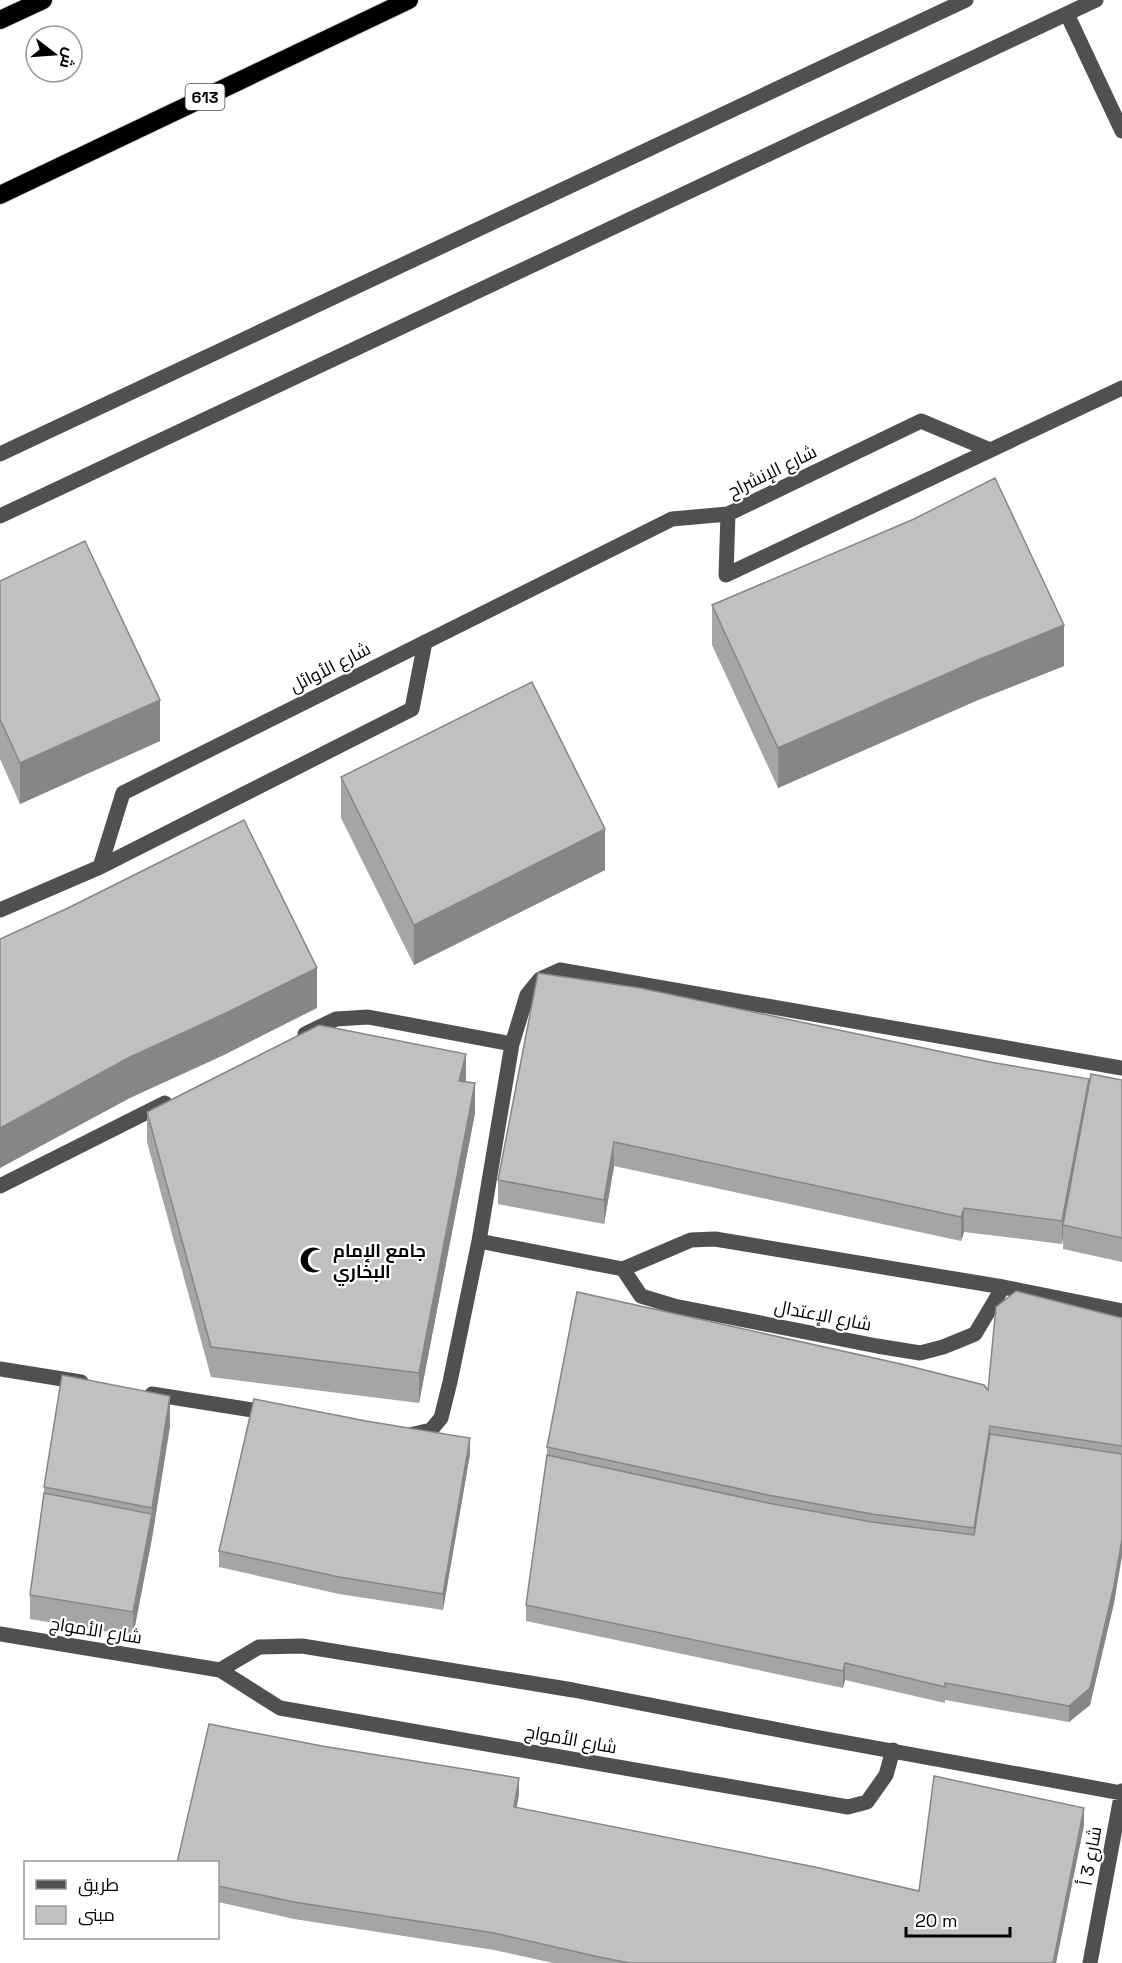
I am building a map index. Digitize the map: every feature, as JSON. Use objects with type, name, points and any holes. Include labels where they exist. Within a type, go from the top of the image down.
[{"type":"highway","points":[[0,20],[43,0]]},
{"type":"highway","name":"613","points":[[0,195],[409,0]]},
{"type":"street","points":[[0,454],[966,0]]},
{"type":"street","points":[[0,516],[1096,0]]},
{"type":"street","points":[[1066,14],[1122,131]]},
{"type":"street","name":"شارع الإنشراح","points":[[990,450],[921,421],[728,514],[726,575],[1122,388]]},
{"type":"street","name":"شارع الأوائل","points":[[100,867],[123,793],[672,519],[728,514]]},
{"type":"street","points":[[0,910],[100,867],[412,709],[425,642]]},
{"type":"street","points":[[400,1434],[411,1436],[431,1430],[441,1418],[479,1241],[512,1044],[527,996],[540,979],[560,970],[1122,1068]]},
{"type":"street","points":[[287,1042],[336,1019],[368,1017],[512,1044]]},
{"type":"street","points":[[0,1186],[181,1096]]},
{"type":"street","points":[[479,1241],[622,1269],[690,1240],[715,1239],[1003,1287],[1122,1311]]},
{"type":"street","name":"شارع الإعتدال","points":[[622,1269],[641,1296],[674,1306],[920,1353],[943,1347],[975,1334],[1003,1287]]},
{"type":"street","points":[[0,1369],[94,1384]]},
{"type":"street","points":[[141,1392],[282,1415]]},
{"type":"street","name":"شارع الأمواج","points":[[0,1634],[220,1670],[280,1708],[848,1807],[867,1802],[886,1775],[893,1750]]},
{"type":"street","points":[[220,1670],[259,1647],[302,1646],[573,1690],[810,1736],[1122,1792]]},
{"type":"street","name":"شارع 3 أ","points":[[1090,1963],[1116,1855],[1122,1792]]},
{"type":"building","points":[[995,478],[1064,625],[978,660],[778,748],[712,605],[914,519]]},
{"type":"building","points":[[85,541],[160,700],[20,763],[0,719],[0,581]]},
{"type":"building","points":[[532,682],[605,829],[414,925],[341,777]]},
{"type":"building","points":[[244,820],[317,968],[130,1057],[0,1128],[0,939],[68,908]]},
{"type":"building","points":[[538,973],[640,988],[990,1062],[1089,1079],[1062,1221],[964,1208],[961,1217],[614,1142],[604,1200],[498,1180]]},
{"type":"building","name":"جامع الإمام البخاري","points":[[319,1025],[466,1054],[459,1081],[475,1083],[419,1373],[211,1347],[147,1112]]},
{"type":"building","points":[[1091,1074],[1122,1080],[1122,1238],[1063,1225]]},
{"type":"building","points":[[1016,1291],[1122,1318],[1122,1446],[990,1426],[974,1528],[872,1514],[768,1495],[547,1447],[577,1292],[901,1364],[984,1385],[988,1390],[996,1307]]},
{"type":"building","points":[[62,1375],[170,1396],[152,1508],[44,1487]]},
{"type":"building","points":[[254,1399],[470,1438],[443,1594],[339,1577],[219,1551]]},
{"type":"building","points":[[990,1434],[1122,1454],[1122,1539],[1114,1586],[1090,1688],[1069,1706],[945,1683],[945,1687],[845,1663],[843,1671],[526,1605],[547,1455],[768,1503],[872,1522],[974,1535]]},
{"type":"building","points":[[44,1493],[152,1514],[133,1612],[30,1595]]},
{"type":"building","points":[[209,1724],[322,1746],[519,1778],[514,1807],[815,1867],[919,1891],[934,1776],[1084,1808],[1053,1963],[630,1963],[494,1933],[294,1902],[219,1886],[219,1861],[177,1861]]},
{"type":"place","name":"جامع الإمام البخاري","points":[[313,1260]]}]
